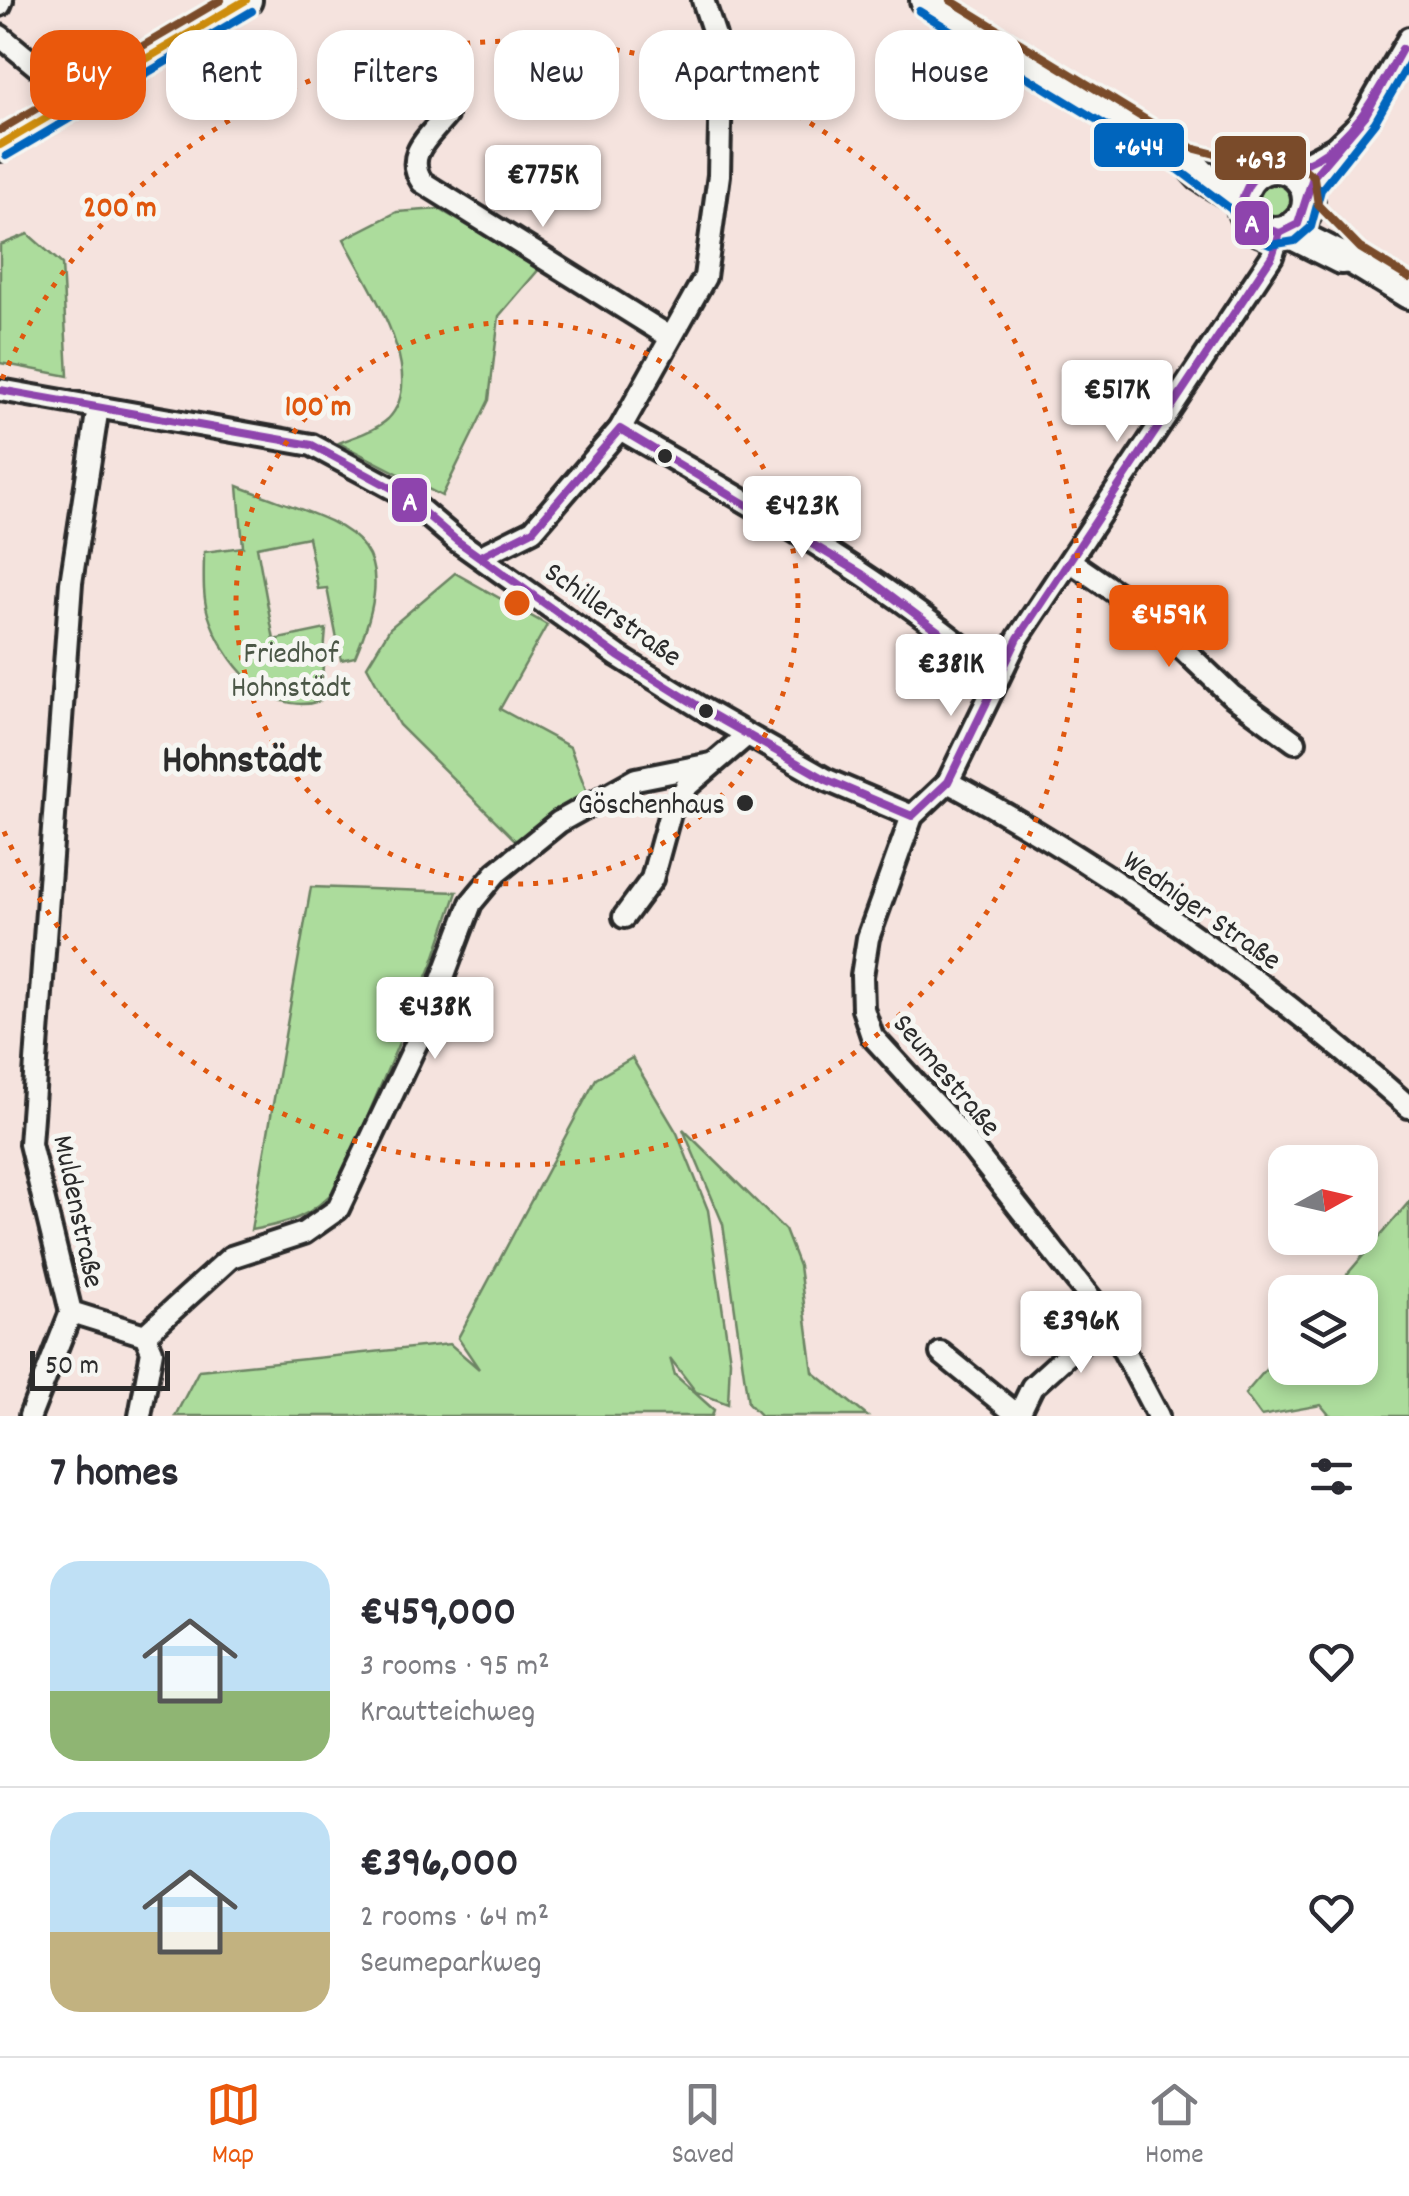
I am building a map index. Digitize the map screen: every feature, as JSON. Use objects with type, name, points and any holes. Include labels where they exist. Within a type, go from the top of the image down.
[{"type":"main road","points":[[146,61],[246,0]]},
{"type":"main road","points":[[926,0],[1187,160],[1247,188]]},
{"type":"main road","points":[[0,146],[46,120]]},
{"type":"main road","points":[[1247,188],[1270,167],[1294,207],[1340,258],[1350,258],[1409,293]]},
{"type":"main road","points":[[1247,188],[1253,225],[1294,207]]},
{"type":"street","points":[[481,556],[532,530],[620,429],[705,278],[711,257],[721,78],[715,36],[703,0]]},
{"type":"street","points":[[0,36],[30,61]]},
{"type":"street","points":[[1294,207],[1334,148],[1358,124],[1409,38]]},
{"type":"street","points":[[443,120],[413,157],[414,170],[422,182],[670,338]]},
{"type":"street","name":"Seumestraße","points":[[1158,1416],[1107,1319],[957,1129],[866,1024],[862,976],[868,938],[912,816],[948,782],[998,676],[1272,256],[1294,207]]},
{"type":"street","name":"Schillerstraße","points":[[0,390],[312,445],[402,493],[618,656],[747,736],[827,780],[912,816]]},
{"type":"street","name":"Muldenstraße","points":[[30,1416],[71,1312],[30,1144],[71,583],[98,407]]},
{"type":"street","points":[[620,429],[798,528],[998,676]]},
{"type":"street","points":[[1070,561],[1144,612],[1230,695],[1295,742]]},
{"type":"street","points":[[624,917],[652,879],[670,813],[686,787],[747,736]]},
{"type":"street","points":[[140,1416],[152,1351],[145,1335],[232,1257],[320,1226],[338,1209],[425,1025],[471,903],[496,873],[559,822],[636,778],[711,764]]},
{"type":"street","name":"Wedniger Straße","points":[[948,782],[1051,838],[1275,995],[1409,1107]]},
{"type":"street","name":"Muldenstraße","points":[[71,1312],[145,1335]]},
{"type":"street","points":[[941,1354],[1017,1415],[1032,1387],[1107,1319]]},
{"type":"green space","points":[[1275,181],[1289,187],[1295,201],[1289,215],[1275,221],[1261,215],[1255,201],[1261,187]]},
{"type":"green space","points":[[439,209],[540,268],[499,316],[489,400],[442,496],[339,443],[388,419],[399,400],[402,378],[390,329],[344,239],[397,212]]},
{"type":"green space","points":[[28,234],[62,264],[68,376],[0,363],[0,245]]},
{"type":"green space","name":"Friedhof Hohnstädt","points":[[238,486],[334,523],[355,538],[369,556],[375,581],[370,614],[355,657],[341,660],[327,588],[318,589],[308,537],[257,547],[274,640],[326,629],[320,701],[301,704],[265,693],[236,666],[208,614],[204,552],[243,547]]},
{"type":"green space","points":[[455,573],[547,625],[500,709],[570,747],[589,798],[518,843],[399,725],[367,666],[390,628]]},
{"type":"green space","points":[[311,887],[457,892],[432,965],[338,1186],[319,1205],[299,1217],[251,1230]]},
{"type":"green space","points":[[632,1058],[677,1133],[708,1210],[730,1360],[728,1404],[696,1392],[670,1358],[675,1375],[714,1410],[712,1416],[175,1416],[199,1370],[450,1344],[479,1369],[458,1338],[596,1079]]},
{"type":"green space","points":[[683,1129],[785,1230],[799,1266],[813,1372],[867,1416],[761,1416],[748,1403],[723,1224]]},
{"type":"green space","points":[[1409,1202],[1409,1416],[1330,1416],[1321,1405],[1261,1416],[1245,1394],[1268,1367],[1268,1385],[1378,1385],[1378,1275],[1347,1275],[1364,1255],[1378,1255],[1378,1238]]},
{"type":"transit line","name":"+693","points":[[0,130],[221,0]]},
{"type":"transit line","points":[[0,145],[246,0]]},
{"type":"transit line","name":"+693","points":[[950,0],[1192,148],[1250,163],[1276,156],[1299,165],[1314,177],[1318,205],[1360,248],[1409,278]]},
{"type":"transit line","name":"+644","points":[[6,156],[252,11]]},
{"type":"transit line","name":"+644","points":[[919,11],[1179,170],[1231,209],[1245,234],[1270,245],[1295,241],[1311,227],[1321,190],[1375,122],[1409,63]]},
{"type":"transit line","name":"A","points":[[1402,49],[1365,116],[1313,177],[1298,224],[1280,233],[1253,225],[1242,201],[1255,177],[1262,172],[1303,165],[1330,149],[1366,110],[1402,49]]},
{"type":"transit line","name":"A","points":[[0,390],[312,445],[401,493],[456,540],[618,656],[706,711],[827,780],[912,816],[948,782],[1018,638],[1272,256],[1280,233]]},
{"type":"transit line","name":"A","points":[[481,556],[533,530],[620,429],[862,574],[998,676]]},
{"type":"place","name":"Göschenhaus","points":[[745,803]]},
{"type":"district","name":"Hohnstädt","points":[[242,757]]}]
